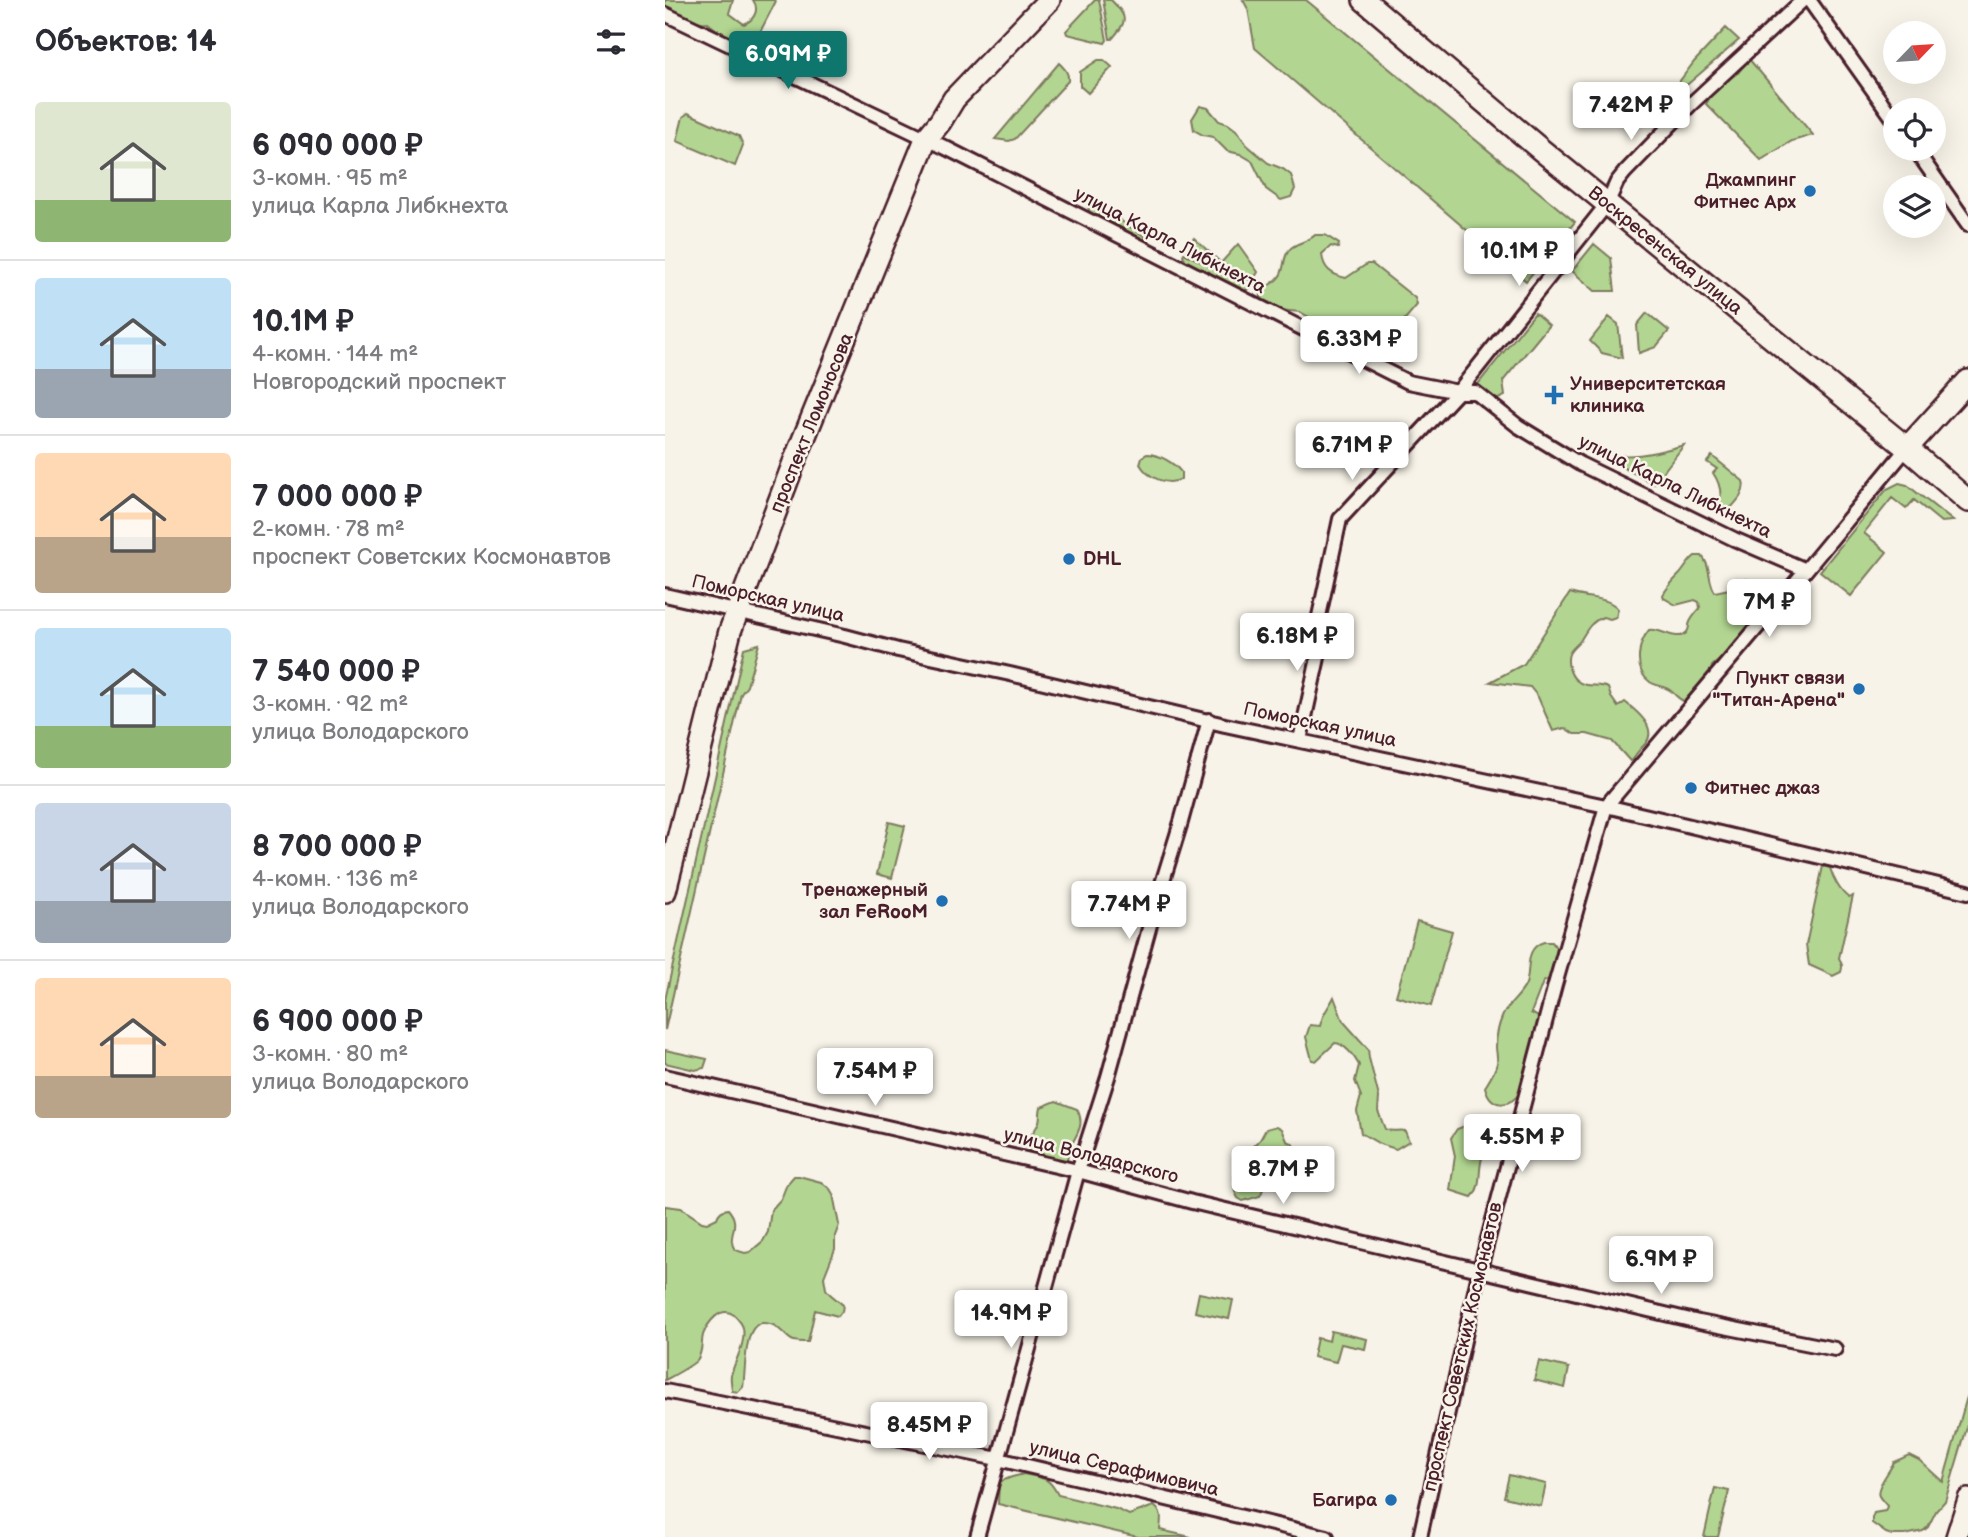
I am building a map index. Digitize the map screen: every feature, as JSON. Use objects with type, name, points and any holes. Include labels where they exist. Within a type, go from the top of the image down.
[{"type":"main road","name":"проспект Ломоносова","points":[[665,891],[730,631],[926,139],[954,99],[1049,0]]},
{"type":"main road","name":"Воскресенская улица","points":[[1364,0],[1968,501]]},
{"type":"main road","name":"проспект Советских Космонавтов","points":[[1906,448],[1968,381]]},
{"type":"main road","points":[[1956,1537],[1968,1499]]},
{"type":"street","points":[[1300,740],[1319,653],[1318,621],[1340,519],[1458,392],[1607,204],[1625,172],[1690,105],[1803,0]]},
{"type":"street","points":[[1809,0],[1883,104]]},
{"type":"street","name":"улица Карла Либкнехта","points":[[665,14],[926,139],[1408,382],[1458,392],[1475,392],[1518,426],[1580,464],[1734,539],[1805,570]]},
{"type":"street","points":[[1923,161],[1968,225]]},
{"type":"street","name":"проспект Советских Космонавтов","points":[[1420,1537],[1480,1269],[1555,985],[1606,806],[1906,448]]},
{"type":"street","name":"Поморская улица","points":[[665,595],[909,653],[1606,806],[1968,892]]},
{"type":"street","points":[[977,1537],[1078,1171],[1108,1077],[1209,720]]},
{"type":"street","name":"улица Володарского","points":[[665,1076],[1078,1171],[1192,1202],[1699,1322],[1835,1349]]},
{"type":"street","name":"улица Серафимовича","points":[[665,1391],[998,1459],[1327,1537]]},
{"type":"green space","points":[[665,0],[733,0],[729,13],[744,24],[755,14],[753,0],[776,1],[758,36],[745,34],[733,40],[707,22],[679,15],[665,6]]},
{"type":"green space","points":[[1095,0],[1099,0],[1107,40],[1105,43],[1067,34],[1066,31]]},
{"type":"green space","points":[[1103,0],[1111,0],[1121,11],[1124,20],[1112,39],[1110,39]]},
{"type":"green space","points":[[1243,0],[1306,0],[1575,222],[1526,281],[1255,48],[1248,9]]},
{"type":"green space","points":[[1726,28],[1739,40],[1681,90],[1676,86]]},
{"type":"green space","points":[[1749,59],[1813,135],[1792,141],[1761,160],[1706,104],[1715,89],[1738,73]]},
{"type":"green space","points":[[1098,60],[1104,60],[1112,67],[1088,93],[1080,86],[1080,72]]},
{"type":"green space","points":[[1059,63],[1066,71],[1068,81],[1015,139],[995,139]]},
{"type":"green space","points":[[1200,106],[1208,108],[1219,121],[1236,130],[1247,145],[1268,163],[1291,175],[1295,189],[1291,197],[1281,200],[1266,189],[1252,161],[1227,151],[1213,137],[1194,130],[1192,119]]},
{"type":"green space","points":[[688,113],[739,136],[743,145],[735,166],[677,141],[683,117]]},
{"type":"green space","points":[[1086,194],[1146,237],[1142,244],[1090,216]]},
{"type":"green space","points":[[1315,235],[1325,235],[1339,244],[1338,248],[1331,246],[1322,254],[1326,267],[1336,275],[1346,278],[1367,264],[1372,264],[1415,298],[1417,305],[1390,337],[1367,347],[1326,323],[1323,325],[1300,312],[1279,310],[1262,300],[1260,292],[1279,277],[1288,251]]},
{"type":"green space","points":[[1194,238],[1221,263],[1220,267],[1185,249]]},
{"type":"green space","points":[[1238,244],[1258,272],[1252,282],[1221,263]]},
{"type":"green space","points":[[1594,244],[1611,258],[1615,291],[1595,291],[1572,271]]},
{"type":"green space","points":[[1184,253],[1251,287],[1240,291],[1187,264]]},
{"type":"green space","points":[[1535,313],[1549,325],[1503,381],[1505,396],[1496,400],[1479,390],[1478,384]]},
{"type":"green space","points":[[1647,313],[1669,331],[1656,347],[1639,353],[1637,325]]},
{"type":"green space","points":[[1609,317],[1618,324],[1622,358],[1602,353],[1590,341]]},
{"type":"green space","points":[[1684,445],[1654,484],[1596,453],[1601,449],[1619,455],[1642,454]]},
{"type":"green space","points":[[1147,454],[1170,462],[1181,472],[1181,479],[1164,481],[1147,473],[1140,464],[1142,457]]},
{"type":"green space","points":[[1712,456],[1743,481],[1741,495],[1725,514],[1717,512],[1721,492],[1713,473],[1717,469],[1707,462]]},
{"type":"green space","points":[[1899,483],[1907,485],[1953,521],[1941,522],[1914,500],[1906,509],[1892,498],[1864,533],[1887,552],[1851,596],[1820,571],[1887,489]]},
{"type":"green space","points":[[1695,556],[1702,556],[1705,560],[1715,592],[1729,589],[1746,579],[1753,582],[1765,597],[1756,620],[1746,634],[1729,653],[1712,666],[1709,682],[1688,701],[1684,701],[1669,689],[1652,683],[1645,677],[1639,664],[1639,656],[1642,642],[1649,630],[1674,636],[1688,631],[1691,620],[1700,608],[1699,602],[1695,600],[1676,605],[1663,595]]},
{"type":"green space","points":[[1570,593],[1608,602],[1618,609],[1616,617],[1603,617],[1589,627],[1570,652],[1568,664],[1576,680],[1608,688],[1618,707],[1625,702],[1644,720],[1649,737],[1633,760],[1630,761],[1612,741],[1587,734],[1574,734],[1565,728],[1553,731],[1538,697],[1530,687],[1490,682],[1524,664]]},
{"type":"green space","points":[[759,644],[747,686],[741,694],[665,1030],[665,1000],[744,648]]},
{"type":"green space","points":[[889,822],[905,826],[892,878],[877,874]]},
{"type":"green space","points":[[1823,866],[1830,868],[1837,884],[1849,898],[1853,896],[1839,958],[1842,970],[1833,976],[1809,965],[1806,945]]},
{"type":"green space","points":[[1417,921],[1452,931],[1431,1006],[1396,996]]},
{"type":"green space","points":[[1544,942],[1552,942],[1557,950],[1557,975],[1543,982],[1531,1013],[1542,1019],[1521,1091],[1512,1101],[1501,1104],[1492,1099],[1485,1087],[1497,1063],[1499,1026],[1503,1015],[1526,984],[1533,949]]},
{"type":"green space","points":[[1334,997],[1343,1021],[1368,1049],[1379,1097],[1378,1111],[1385,1129],[1405,1131],[1409,1141],[1396,1149],[1380,1144],[1361,1133],[1357,1111],[1361,1096],[1355,1081],[1359,1065],[1349,1051],[1335,1043],[1316,1061],[1312,1060],[1306,1037],[1310,1025],[1320,1026]]},
{"type":"green space","points":[[665,1050],[707,1059],[704,1068],[695,1070],[665,1063]]},
{"type":"green space","points":[[1056,1101],[1077,1109],[1081,1121],[1066,1163],[1033,1156],[1028,1146],[1039,1122],[1041,1107]]},
{"type":"green space","points":[[1484,1120],[1491,1137],[1483,1155],[1479,1184],[1472,1197],[1450,1190],[1455,1156],[1451,1138],[1457,1129]]},
{"type":"green space","points":[[1277,1126],[1295,1148],[1287,1170],[1284,1171],[1270,1162],[1260,1196],[1243,1201],[1235,1192],[1234,1176],[1266,1129]]},
{"type":"green space","points":[[794,1176],[821,1182],[833,1194],[839,1225],[835,1236],[835,1249],[824,1277],[826,1289],[843,1305],[842,1311],[838,1316],[815,1310],[808,1342],[791,1340],[772,1324],[757,1325],[749,1339],[743,1387],[738,1392],[732,1391],[731,1377],[742,1346],[743,1328],[734,1315],[724,1312],[716,1316],[705,1330],[697,1360],[665,1380],[665,1206],[681,1208],[707,1223],[728,1209],[734,1220],[732,1245],[735,1250],[750,1252],[763,1241],[768,1232],[771,1210],[781,1199],[787,1184]]},
{"type":"green space","points":[[1199,1293],[1233,1300],[1229,1319],[1195,1312]]},
{"type":"green space","points":[[1331,1331],[1367,1339],[1365,1349],[1341,1344],[1336,1362],[1313,1357],[1317,1338],[1329,1341]]},
{"type":"green space","points":[[1539,1361],[1569,1368],[1565,1388],[1534,1380]]},
{"type":"green space","points":[[1968,1393],[1968,1424],[1945,1501],[1923,1531],[1905,1535],[1886,1533],[1872,1523],[1874,1513],[1885,1511],[1887,1506],[1878,1493],[1883,1479],[1894,1462],[1909,1455],[1919,1460],[1943,1482]]},
{"type":"green space","points":[[1024,1474],[1048,1481],[1058,1495],[1116,1509],[1129,1515],[1154,1506],[1160,1514],[1160,1530],[1191,1537],[1138,1537],[998,1504],[999,1482]]},
{"type":"green space","points":[[1509,1475],[1546,1484],[1541,1506],[1504,1497]]},
{"type":"green space","points":[[1715,1488],[1729,1491],[1718,1537],[1704,1537]]},
{"type":"place","name":"Джампинг Фитнес Арх","points":[[1810,191]]},
{"type":"place","name":"Университетская клиника","points":[[1554,395]]},
{"type":"place","name":"DHL","points":[[1069,559]]},
{"type":"place","name":"Пункт связи \"Титан-Арена\"","points":[[1859,689]]},
{"type":"place","name":"Фитнес джаз","points":[[1691,788]]},
{"type":"place","name":"Тренажерный зал FeRooM","points":[[942,901]]},
{"type":"place","name":"Багира","points":[[1391,1500]]}]
